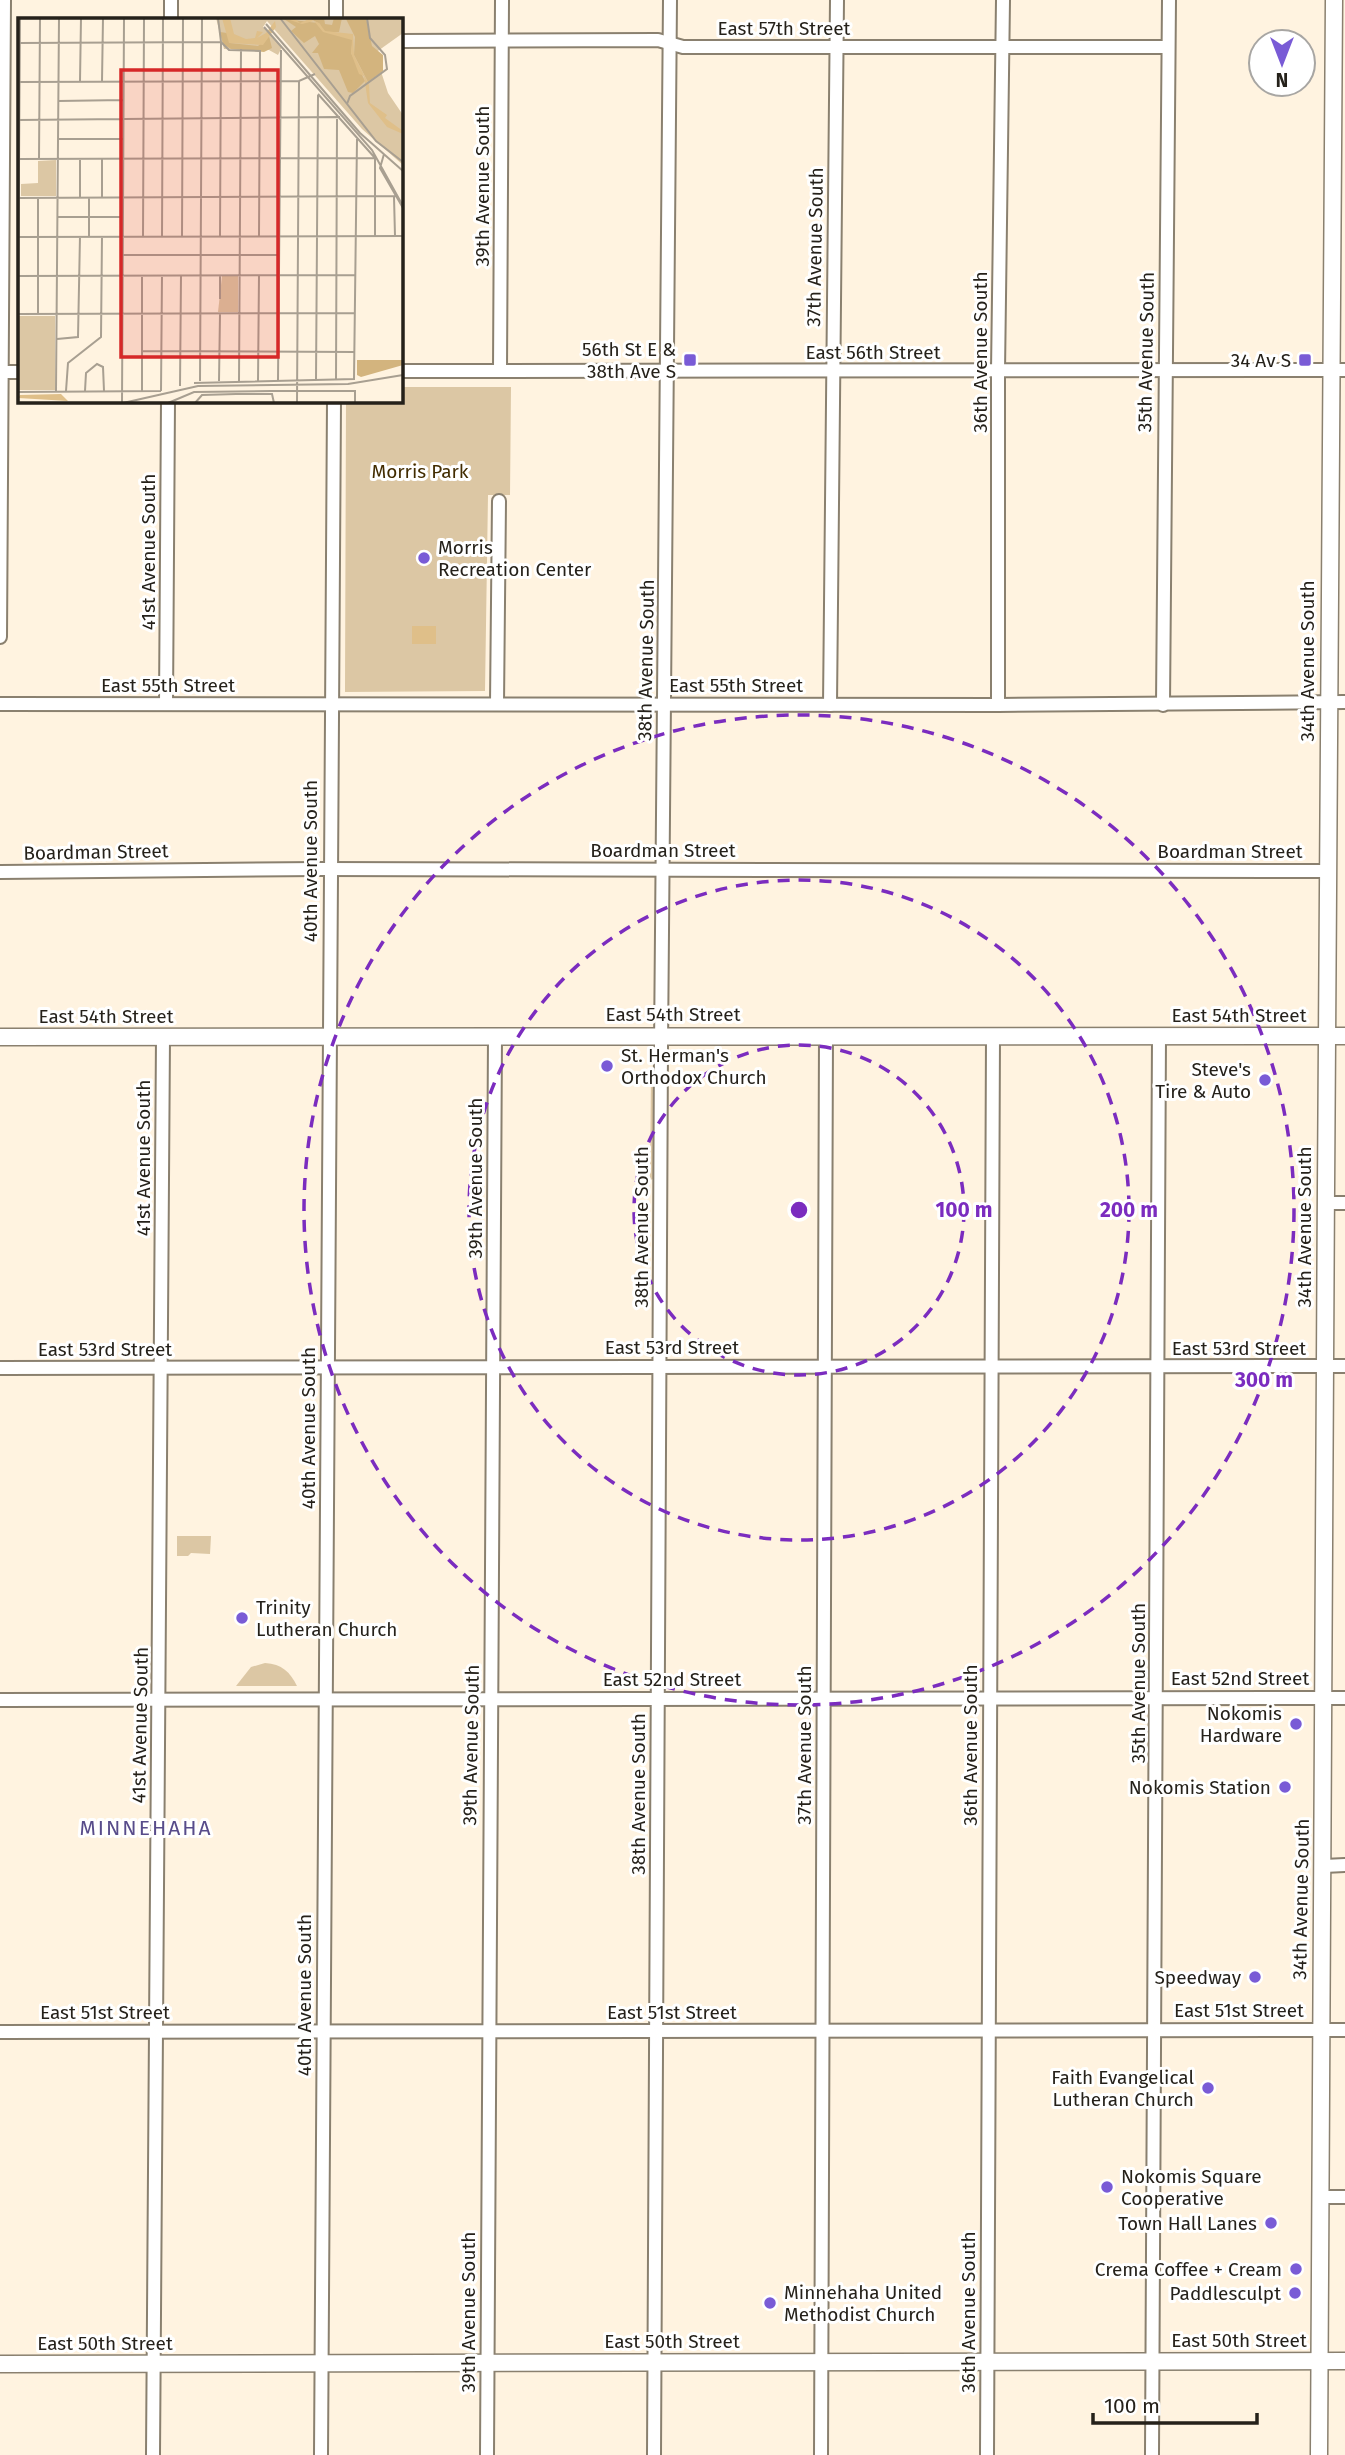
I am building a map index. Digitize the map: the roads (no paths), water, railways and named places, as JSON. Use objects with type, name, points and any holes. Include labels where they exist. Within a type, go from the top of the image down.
[{"type":"street","points":[[0,636],[1,372],[7,40],[4,0]]},
{"type":"street","points":[[171,0],[171,18]]},
{"type":"street","points":[[336,0],[336,18]]},
{"type":"street","name":"39th Avenue South","points":[[500,371],[502,0]]},
{"type":"street","name":"38th Avenue South","points":[[654,2455],[662,869],[670,0]]},
{"type":"street","name":"37th Avenue South","points":[[830,705],[837,0]]},
{"type":"street","name":"36th Avenue South","points":[[998,705],[998,371],[1003,0]]},
{"type":"street","name":"35th Avenue South","points":[[1163,705],[1169,0]]},
{"type":"street","name":"34th Avenue South","points":[[1319,2455],[1324,1866],[1322,1698],[1326,871],[1338,370],[1334,0]]},
{"type":"street","name":"East 57th Street","points":[[402,41],[658,40],[683,47],[1168,47]]},
{"type":"street","name":"East 56th Street","points":[[402,371],[1338,370]]},
{"type":"street","name":"41st Avenue South","points":[[166,704],[168,402]]},
{"type":"street","name":"40th Avenue South","points":[[320,2455],[334,402]]},
{"type":"street","points":[[497,704],[499,500]]},
{"type":"street","name":"East 55th Street","points":[[0,704],[1163,705],[1345,702]]},
{"type":"street","name":"Boardman Street","points":[[0,872],[330,869],[1326,871]]},
{"type":"street","name":"37th Avenue South","points":[[821,2455],[826,1035]]},
{"type":"street","name":"36th Avenue South","points":[[987,2455],[993,1035]]},
{"type":"street","name":"39th Avenue South","points":[[486,2455],[495,1036]]},
{"type":"street","name":"35th Avenue South","points":[[1152,2455],[1159,1036]]},
{"type":"street","name":"East 54th Street","points":[[0,1037],[1345,1036]]},
{"type":"street","name":"41st Avenue South","points":[[153,2455],[163,1037]]},
{"type":"street","points":[[1326,1203],[1345,1203]]},
{"type":"street","name":"East 53rd Street","points":[[0,1368],[1345,1366]]},
{"type":"street","name":"East 52nd Street","points":[[0,1700],[1345,1698]]},
{"type":"street","points":[[1324,1866],[1345,1866]]},
{"type":"street","name":"East 51st Street","points":[[0,2032],[1345,2029]]},
{"type":"street","points":[[1322,2197],[1345,2197]]},
{"type":"street","name":"East 50th Street","points":[[0,2364],[1345,2361]]},
{"type":"place","name":"56th St E & 38th Ave S","points":[[690,360]]},
{"type":"place","name":"34 Av S","points":[[1305,360]]},
{"type":"place","name":"Morris Recreation Center","points":[[424,558]]},
{"type":"place","name":"St. Herman's Orthodox Church","points":[[607,1066]]},
{"type":"place","name":"Steve's Tire & Auto","points":[[1265,1080]]},
{"type":"place","name":"Trinity Lutheran Church","points":[[242,1618]]},
{"type":"place","name":"Nokomis Hardware","points":[[1296,1724]]},
{"type":"place","name":"Nokomis Station","points":[[1285,1787]]},
{"type":"place","name":"Speedway","points":[[1255,1977]]},
{"type":"place","name":"Faith Evangelical Lutheran Church","points":[[1208,2088]]},
{"type":"place","name":"Nokomis Square Cooperative","points":[[1107,2187]]},
{"type":"place","name":"Town Hall Lanes","points":[[1271,2223]]},
{"type":"place","name":"Crema Coffee + Cream","points":[[1296,2269]]},
{"type":"place","name":"Paddlesculpt","points":[[1295,2293]]},
{"type":"place","name":"Minnehaha United Methodist Church","points":[[770,2303]]},
{"type":"district","name":"MINNEHAHA","points":[[146,1828]]},
{"type":"park label","name":"Morris Park","points":[[420,471]]}]
